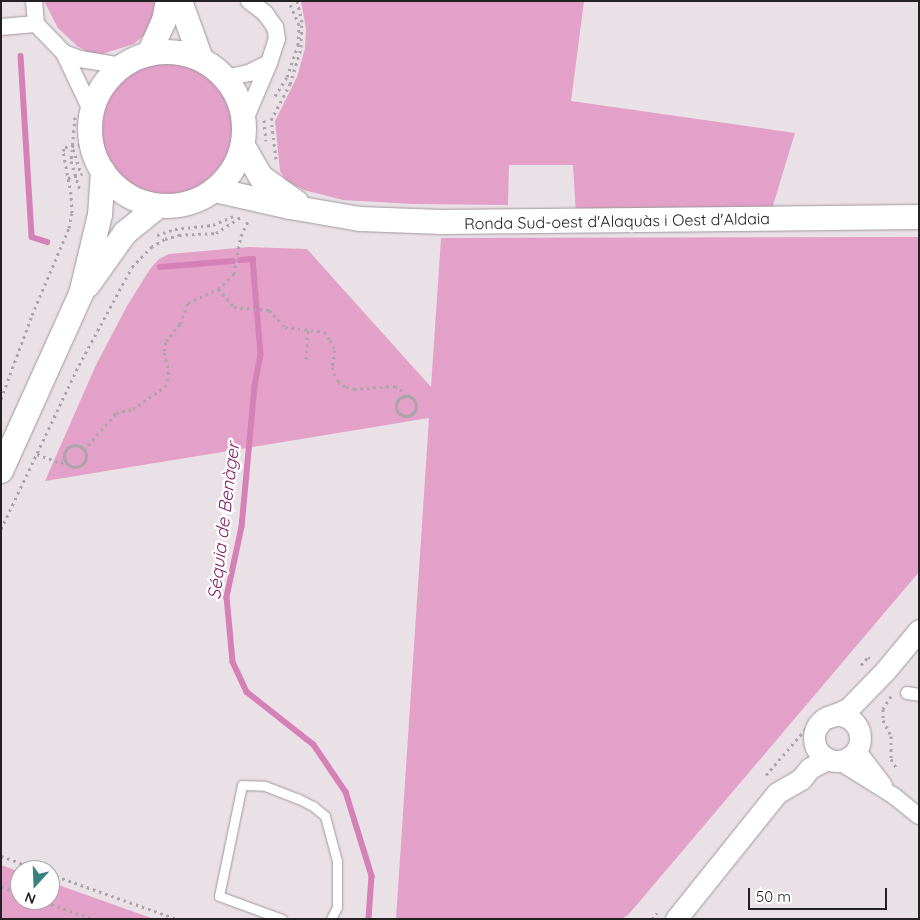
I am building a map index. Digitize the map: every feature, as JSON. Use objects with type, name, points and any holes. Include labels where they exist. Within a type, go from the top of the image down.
[{"type":"main road","points":[[149,54],[164,21],[168,1]]},
{"type":"main road","points":[[180,1],[202,60]]},
{"type":"main road","points":[[1,471],[81,294],[100,215],[92,173],[91,143],[92,112],[103,86],[122,66],[149,54],[176,52],[202,60],[225,78],[238,98],[244,122],[243,146],[233,170],[214,190],[196,200],[157,207],[125,234],[81,294]]},
{"type":"main road","points":[[243,146],[263,192]]},
{"type":"main road","points":[[92,173],[125,193],[157,207]]},
{"type":"main road","name":"Ronda Sud-oest d'Alaquàs i Oest d'Aldaia","points":[[214,190],[263,192],[315,211],[360,219],[442,222],[919,218]]},
{"type":"street","points":[[34,1],[36,24],[64,53],[92,112]]},
{"type":"street","points":[[244,122],[270,63],[277,38],[275,27],[265,13],[249,1]]},
{"type":"street","points":[[1,28],[36,24]]},
{"type":"street","points":[[64,53],[80,60],[122,66]]},
{"type":"street","points":[[225,78],[249,73],[270,63]]},
{"type":"street","points":[[919,630],[885,671],[866,688],[848,709],[822,725],[814,740],[818,752],[894,796],[919,816]]},
{"type":"street","points":[[854,723],[857,706],[866,688]]},
{"type":"street","points":[[676,919],[778,793],[795,774],[822,725],[843,716],[854,723],[860,736],[857,750],[849,758],[833,760],[810,768],[801,779],[778,793]]},
{"type":"street","points":[[857,750],[894,796]]},
{"type":"lane","points":[[282,919],[219,896],[242,785],[265,786],[313,806],[325,816],[337,861],[337,907],[332,919]]},
{"type":"path","points":[[84,450],[116,413],[132,408],[164,388],[169,374],[164,350],[166,341],[180,324],[188,302],[218,289],[234,274],[242,236],[274,171],[276,160],[271,120],[290,84],[301,47],[302,22],[297,1]]},
{"type":"path","points":[[1,398],[32,314],[69,228],[72,213],[68,178],[62,151],[65,147],[91,143]]},
{"type":"path","points":[[68,178],[92,173]]},
{"type":"path","points":[[1,528],[79,365],[132,267],[151,248],[165,240],[179,235],[216,233],[242,217]]},
{"type":"path","points":[[218,289],[234,307],[269,310],[285,327],[324,332],[335,350],[332,367],[334,373],[338,381],[346,387],[354,389],[395,386],[400,389],[404,396],[412,398],[416,406],[413,414],[406,417],[398,413],[396,405],[400,398],[404,396]]},
{"type":"path","points":[[306,359],[308,329]]},
{"type":"path","points":[[78,446],[84,450],[86,457],[80,466],[70,466],[64,454],[68,448],[78,446]]},
{"type":"path","points":[[37,454],[61,463],[66,461]]},
{"type":"path","points":[[894,690],[882,713],[885,727],[891,736],[892,763],[896,769]]},
{"type":"path","points":[[60,878],[177,919]]},
{"type":"path","points":[[60,907],[93,919]]},
{"type":"shaded area","points":[[44,1],[158,1],[148,32],[134,44],[102,54],[89,53],[77,46],[58,28]]},
{"type":"shaded area","points":[[301,1],[584,1],[571,101],[795,133],[771,212],[576,215],[573,165],[509,165],[508,205],[412,204],[343,200],[304,190],[286,181],[280,171],[275,121],[297,77],[305,48],[306,29]]},
{"type":"shaded area","points":[[167,60],[193,65],[214,80],[229,101],[234,127],[229,153],[214,174],[193,189],[167,194],[141,189],[120,174],[105,153],[100,127],[105,101],[120,80],[141,65]]},
{"type":"shaded area","points":[[919,237],[919,572],[629,914],[622,919],[396,919],[429,418],[45,481],[96,365],[127,306],[150,269],[159,259],[169,254],[249,247],[307,249],[431,387],[441,238]]},
{"type":"shaded area","points":[[1,865],[10,868],[10,910],[60,910],[60,886],[154,919],[1,919]]},
{"type":"waterway","points":[[21,56],[32,237],[47,242]]},
{"type":"waterway","name":"Séquia de Benàger","points":[[240,260],[253,259],[261,355],[255,387],[242,527],[227,597],[233,662],[247,692],[314,745],[346,792],[372,876],[369,919]]},
{"type":"waterway","points":[[160,267],[233,261]]}]
